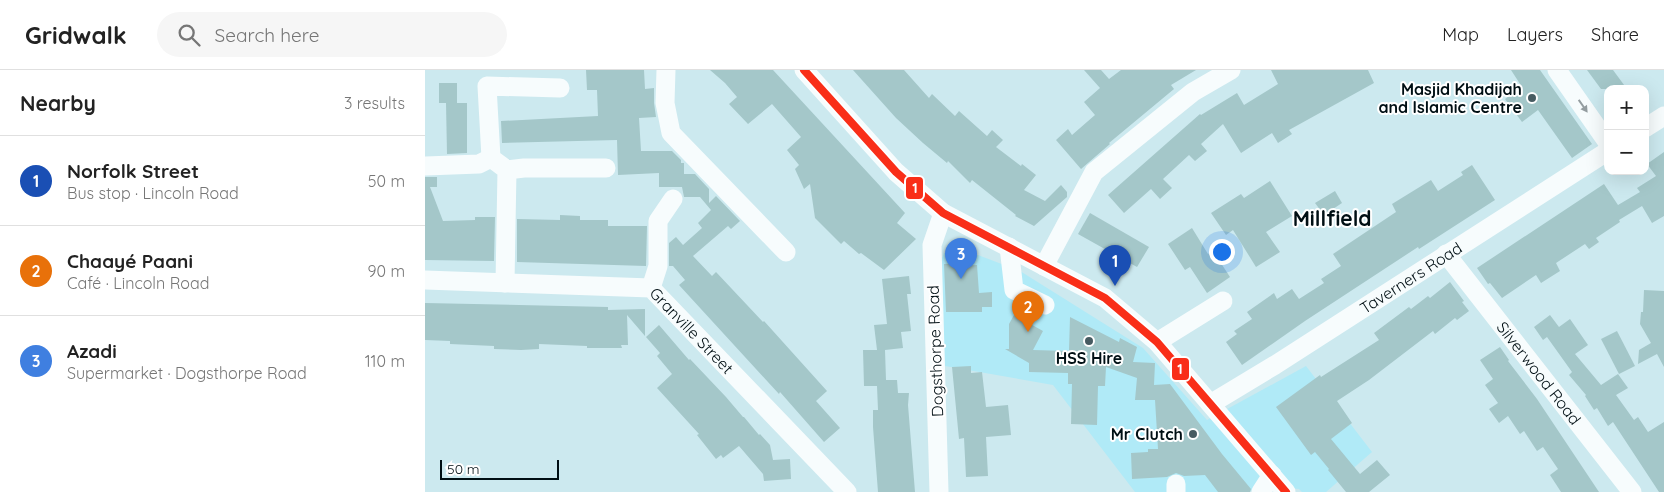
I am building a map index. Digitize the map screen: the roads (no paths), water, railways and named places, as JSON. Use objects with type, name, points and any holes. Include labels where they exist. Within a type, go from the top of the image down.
[{"type":"street","points":[[665,70],[665,103],[671,133],[786,252]]},
{"type":"street","points":[[805,70],[896,172],[943,213],[1105,298],[1157,342],[1212,403],[1287,492]]},
{"type":"street","points":[[1043,266],[1094,172],[1193,92],[1231,70]]},
{"type":"street","points":[[1557,70],[1604,137]]},
{"type":"street","points":[[560,88],[487,86],[491,158],[507,170],[524,168],[605,168]]},
{"type":"street","points":[[1649,125],[1664,116]]},
{"type":"street","name":"Taverners Road","points":[[1212,403],[1283,360],[1604,154]]},
{"type":"street","points":[[426,166],[479,164],[491,158]]},
{"type":"street","points":[[505,282],[507,170]]},
{"type":"street","points":[[651,288],[658,266],[658,221],[673,200]]},
{"type":"street","name":"Dogsthorpe Road","points":[[939,492],[932,245],[943,213]]},
{"type":"street","points":[[1009,247],[1013,290],[1045,305]]},
{"type":"street","name":"Silverwood Road","points":[[1446,254],[1632,492]]},
{"type":"street","name":"Granville Street","points":[[425,280],[651,288],[847,492]]},
{"type":"street","points":[[1157,342],[1223,301]]},
{"type":"street","points":[[1261,492],[1272,474]]},
{"type":"place","name":"Masjid Khadijah and Islamic Centre","points":[[1532,98]]},
{"type":"place","name":"Azadi","points":[[961,279]]},
{"type":"place","name":"Norfolk Street","points":[[1115,286]]},
{"type":"place","name":"Chaayé Paani","points":[[1028,332]]},
{"type":"place","name":"HSS Hire","points":[[1089,341]]},
{"type":"place","name":"Mr Clutch","points":[[1193,434]]},
{"type":"district","name":"Millfield","points":[[1332,219]]}]
